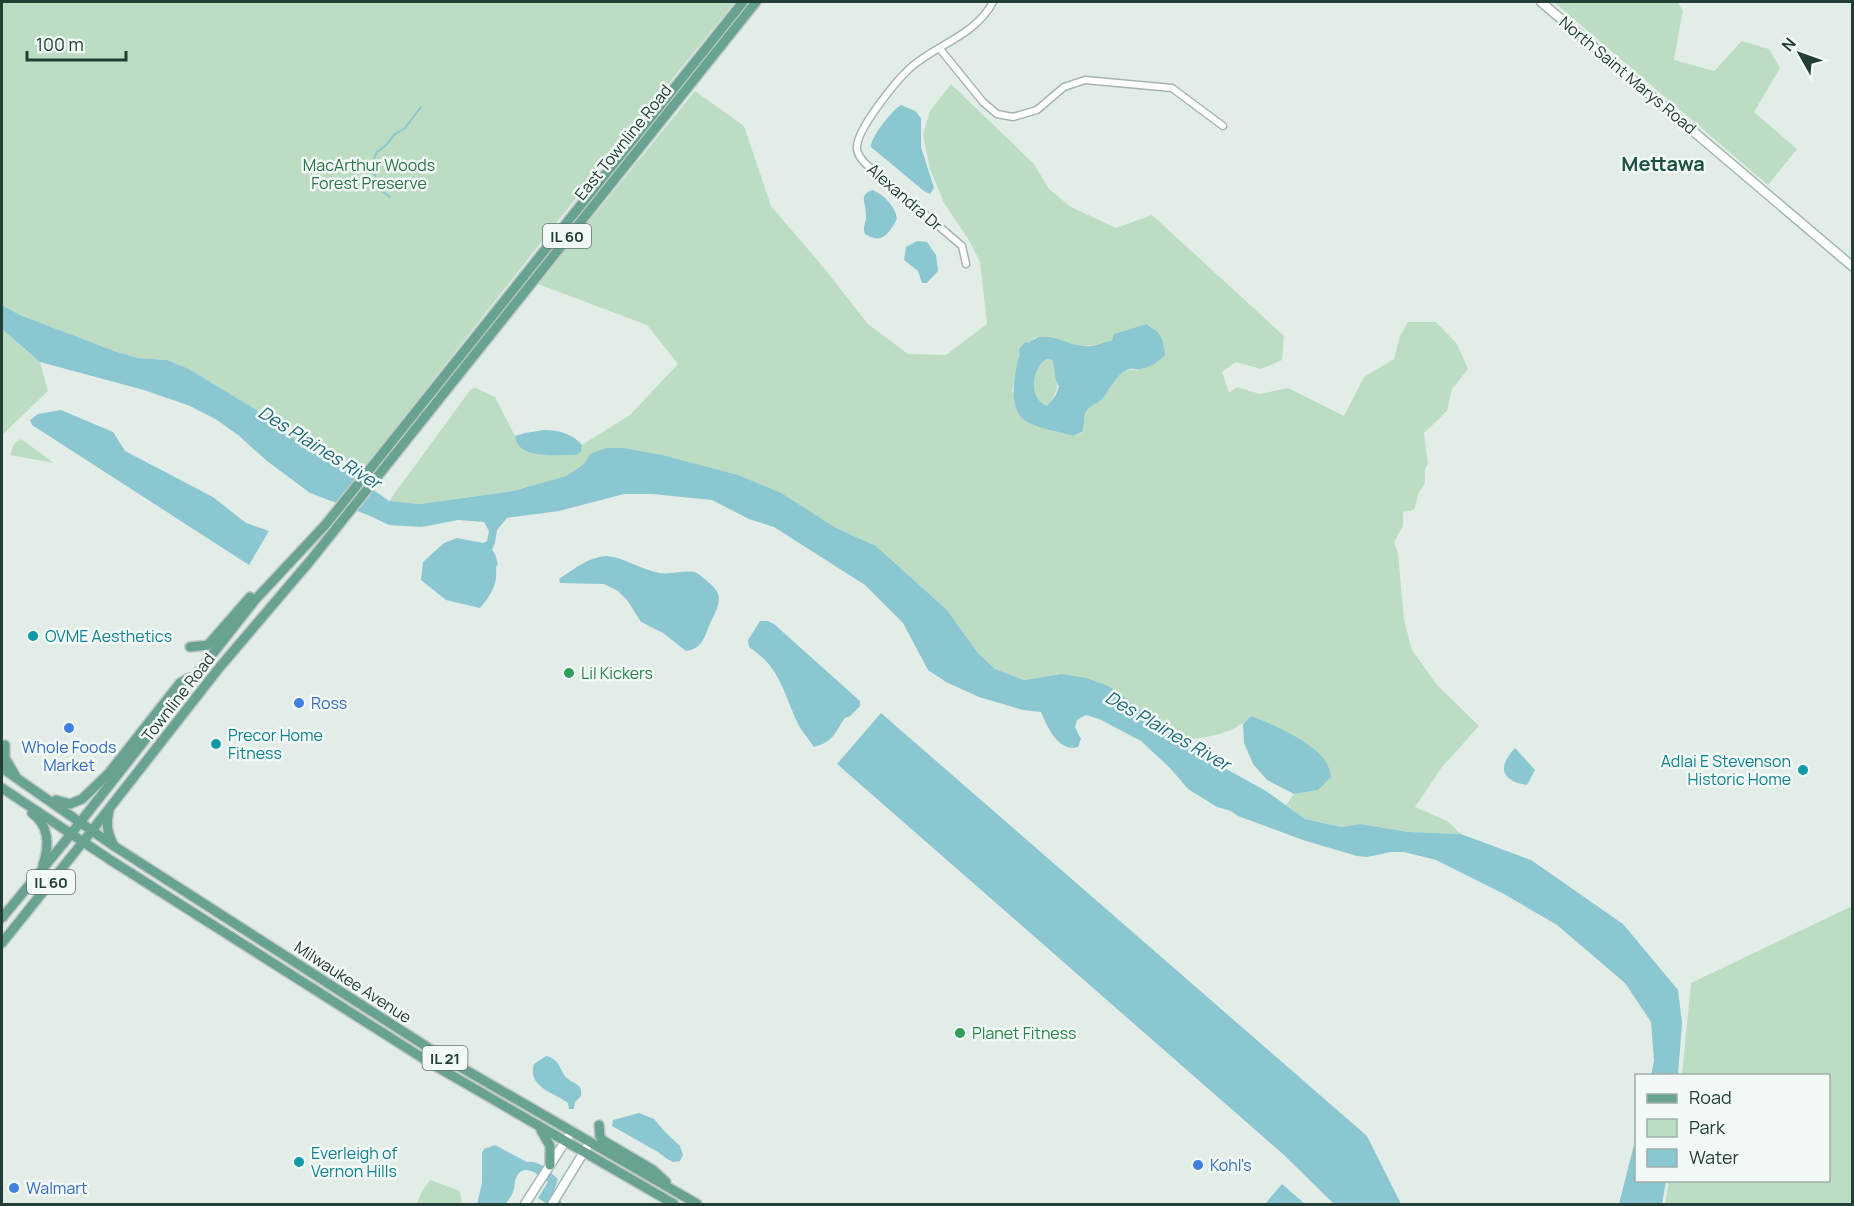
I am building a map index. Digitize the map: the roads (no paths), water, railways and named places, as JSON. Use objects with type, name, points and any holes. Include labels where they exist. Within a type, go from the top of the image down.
[{"type":"main road","name":"East Townline Road","points":[[370,469],[743,2]]},
{"type":"main road","name":"East Townline Road","points":[[380,472],[756,2]]},
{"type":"main road","name":"North Saint Marys Road","points":[[1541,2],[1852,266]]},
{"type":"main road","name":"Townline Road","points":[[2,918],[275,577],[331,527],[370,469]]},
{"type":"main road","name":"Townline Road","points":[[2,943],[331,527],[380,472]]},
{"type":"main road","points":[[190,647],[208,645],[262,583],[275,577]]},
{"type":"main road","points":[[48,798],[70,804],[82,799],[109,773],[180,684],[196,673]]},
{"type":"main road","points":[[2,747],[5,745],[5,758],[17,778]]},
{"type":"main road","name":"Milwaukee Avenue","points":[[2,768],[114,846],[438,1054],[697,1204]]},
{"type":"main road","points":[[2,789],[37,816],[47,835],[47,853],[41,870]]},
{"type":"main road","name":"Milwaukee Avenue","points":[[2,789],[432,1064],[674,1204]]},
{"type":"main road","points":[[109,809],[106,822],[108,834],[114,846]]},
{"type":"main road","points":[[538,1125],[547,1137],[550,1146],[550,1166]]},
{"type":"main road","points":[[599,1125],[602,1140],[653,1170],[681,1195]]},
{"type":"main road","points":[[525,1204],[572,1131]]},
{"type":"main road","points":[[552,1204],[590,1142]]},
{"type":"street","name":"Alexandra Dr","points":[[966,264],[962,246],[866,164],[857,149],[860,132],[893,86],[912,67],[972,28],[993,2]]},
{"type":"street","points":[[940,49],[983,102],[997,114],[1012,117],[1037,110],[1064,87],[1085,80],[1172,88],[1223,126]]},
{"type":"water","points":[[901,105],[915,111],[921,118],[921,147],[934,188],[930,194],[871,147],[874,137],[883,124]]},
{"type":"water","points":[[873,190],[888,201],[897,218],[888,233],[878,238],[865,234],[864,231],[866,217],[864,196]]},
{"type":"water","points":[[917,241],[927,242],[936,255],[938,271],[927,283],[922,283],[918,271],[904,260],[906,247]]},
{"type":"water","name":"Des Plaines River","points":[[2,305],[20,315],[117,352],[138,358],[167,360],[189,369],[255,409],[276,427],[353,475],[389,501],[420,504],[513,491],[566,476],[584,464],[590,454],[606,448],[623,448],[662,455],[738,475],[781,493],[836,528],[876,546],[947,610],[978,653],[995,669],[1024,680],[1061,674],[1086,678],[1108,686],[1120,693],[1135,707],[1149,713],[1203,756],[1266,791],[1305,819],[1341,827],[1360,824],[1409,832],[1461,834],[1531,860],[1623,924],[1678,990],[1682,1023],[1678,1074],[1651,1074],[1654,1061],[1651,1022],[1625,983],[1557,925],[1504,894],[1436,860],[1404,852],[1367,857],[1357,856],[1303,840],[1217,807],[1188,789],[1170,768],[1141,741],[1099,719],[1086,715],[1077,720],[1075,727],[1081,739],[1078,747],[1065,746],[1055,737],[1041,712],[1023,710],[979,697],[946,682],[928,670],[903,623],[865,585],[774,527],[749,519],[712,500],[652,494],[624,494],[559,511],[507,518],[497,530],[492,550],[498,564],[496,579],[484,603],[480,608],[446,600],[421,580],[423,562],[444,543],[457,538],[483,543],[487,541],[489,531],[484,522],[458,520],[422,527],[389,525],[310,493],[267,461],[238,435],[217,420],[190,406],[144,390],[40,362],[2,329]]},
{"type":"water","points":[[1147,324],[1160,335],[1165,355],[1151,366],[1129,369],[1119,376],[1102,399],[1087,410],[1082,432],[1073,436],[1036,426],[1023,419],[1015,404],[1014,385],[1020,355],[1019,349],[1025,342],[1049,337],[1077,345],[1091,346],[1112,340],[1114,334]],"holes":[[[1046,359],[1052,360],[1059,386],[1056,395],[1047,406],[1036,395],[1034,384],[1036,372],[1042,362]]]},
{"type":"water","points":[[61,410],[113,432],[125,451],[213,497],[246,523],[269,531],[249,565],[32,425],[30,420],[38,414]]},
{"type":"water","points":[[544,430],[570,435],[582,445],[581,452],[576,455],[531,453],[518,444],[515,436]]},
{"type":"water","points":[[607,556],[660,573],[697,573],[714,587],[719,602],[699,646],[686,651],[663,633],[641,622],[627,600],[618,591],[604,584],[560,583],[559,579],[582,564]]},
{"type":"water","points":[[760,621],[774,624],[860,701],[860,706],[845,718],[826,742],[814,747],[801,730],[780,681],[768,663],[749,647],[748,640]]},
{"type":"water","points":[[881,713],[1367,1136],[1401,1204],[1334,1204],[1284,1155],[837,764]]},
{"type":"water","points":[[1251,716],[1280,728],[1310,746],[1325,761],[1331,777],[1318,790],[1294,794],[1267,780],[1253,764],[1244,743],[1243,724]]},
{"type":"water","points":[[1515,748],[1535,770],[1527,785],[1512,780],[1504,772],[1506,761]]},
{"type":"water","points":[[546,1056],[556,1061],[565,1076],[579,1086],[581,1096],[575,1102],[574,1109],[569,1109],[568,1103],[543,1088],[534,1078],[534,1064]]},
{"type":"water","points":[[639,1113],[654,1119],[680,1146],[683,1155],[680,1161],[673,1162],[667,1159],[612,1126],[613,1120]]},
{"type":"water","points":[[1635,1141],[1635,1182],[1666,1182],[1662,1204],[1619,1204]]},
{"type":"water","points":[[495,1145],[527,1162],[540,1164],[548,1170],[558,1179],[554,1191],[562,1203],[567,1204],[547,1204],[538,1198],[548,1182],[536,1173],[523,1170],[515,1180],[513,1192],[506,1204],[477,1204],[482,1183],[482,1153],[484,1149]]},
{"type":"water","points":[[1282,1184],[1305,1204],[1265,1204]]},
{"type":"waterway","points":[[390,197],[382,191],[371,166],[377,152],[395,134],[405,128],[421,107]]},
{"type":"place","name":"OVME Aesthetics","points":[[33,636]]},
{"type":"place","name":"Lil Kickers","points":[[569,673]]},
{"type":"place","name":"Ross","points":[[299,703]]},
{"type":"place","name":"Whole Foods Market","points":[[69,728]]},
{"type":"place","name":"Precor Home Fitness","points":[[216,744]]},
{"type":"place","name":"Adlai E Stevenson Historic Home","points":[[1803,770]]},
{"type":"place","name":"Planet Fitness","points":[[960,1033]]},
{"type":"place","name":"Everleigh of Vernon Hills","points":[[299,1162]]},
{"type":"place","name":"Kohl's","points":[[1198,1165]]},
{"type":"place","name":"Walmart","points":[[14,1188]]},
{"type":"district","name":"Mettawa","points":[[1663,163]]},
{"type":"park label","name":"MacArthur Woods Forest Preserve","points":[[369,174]]}]
